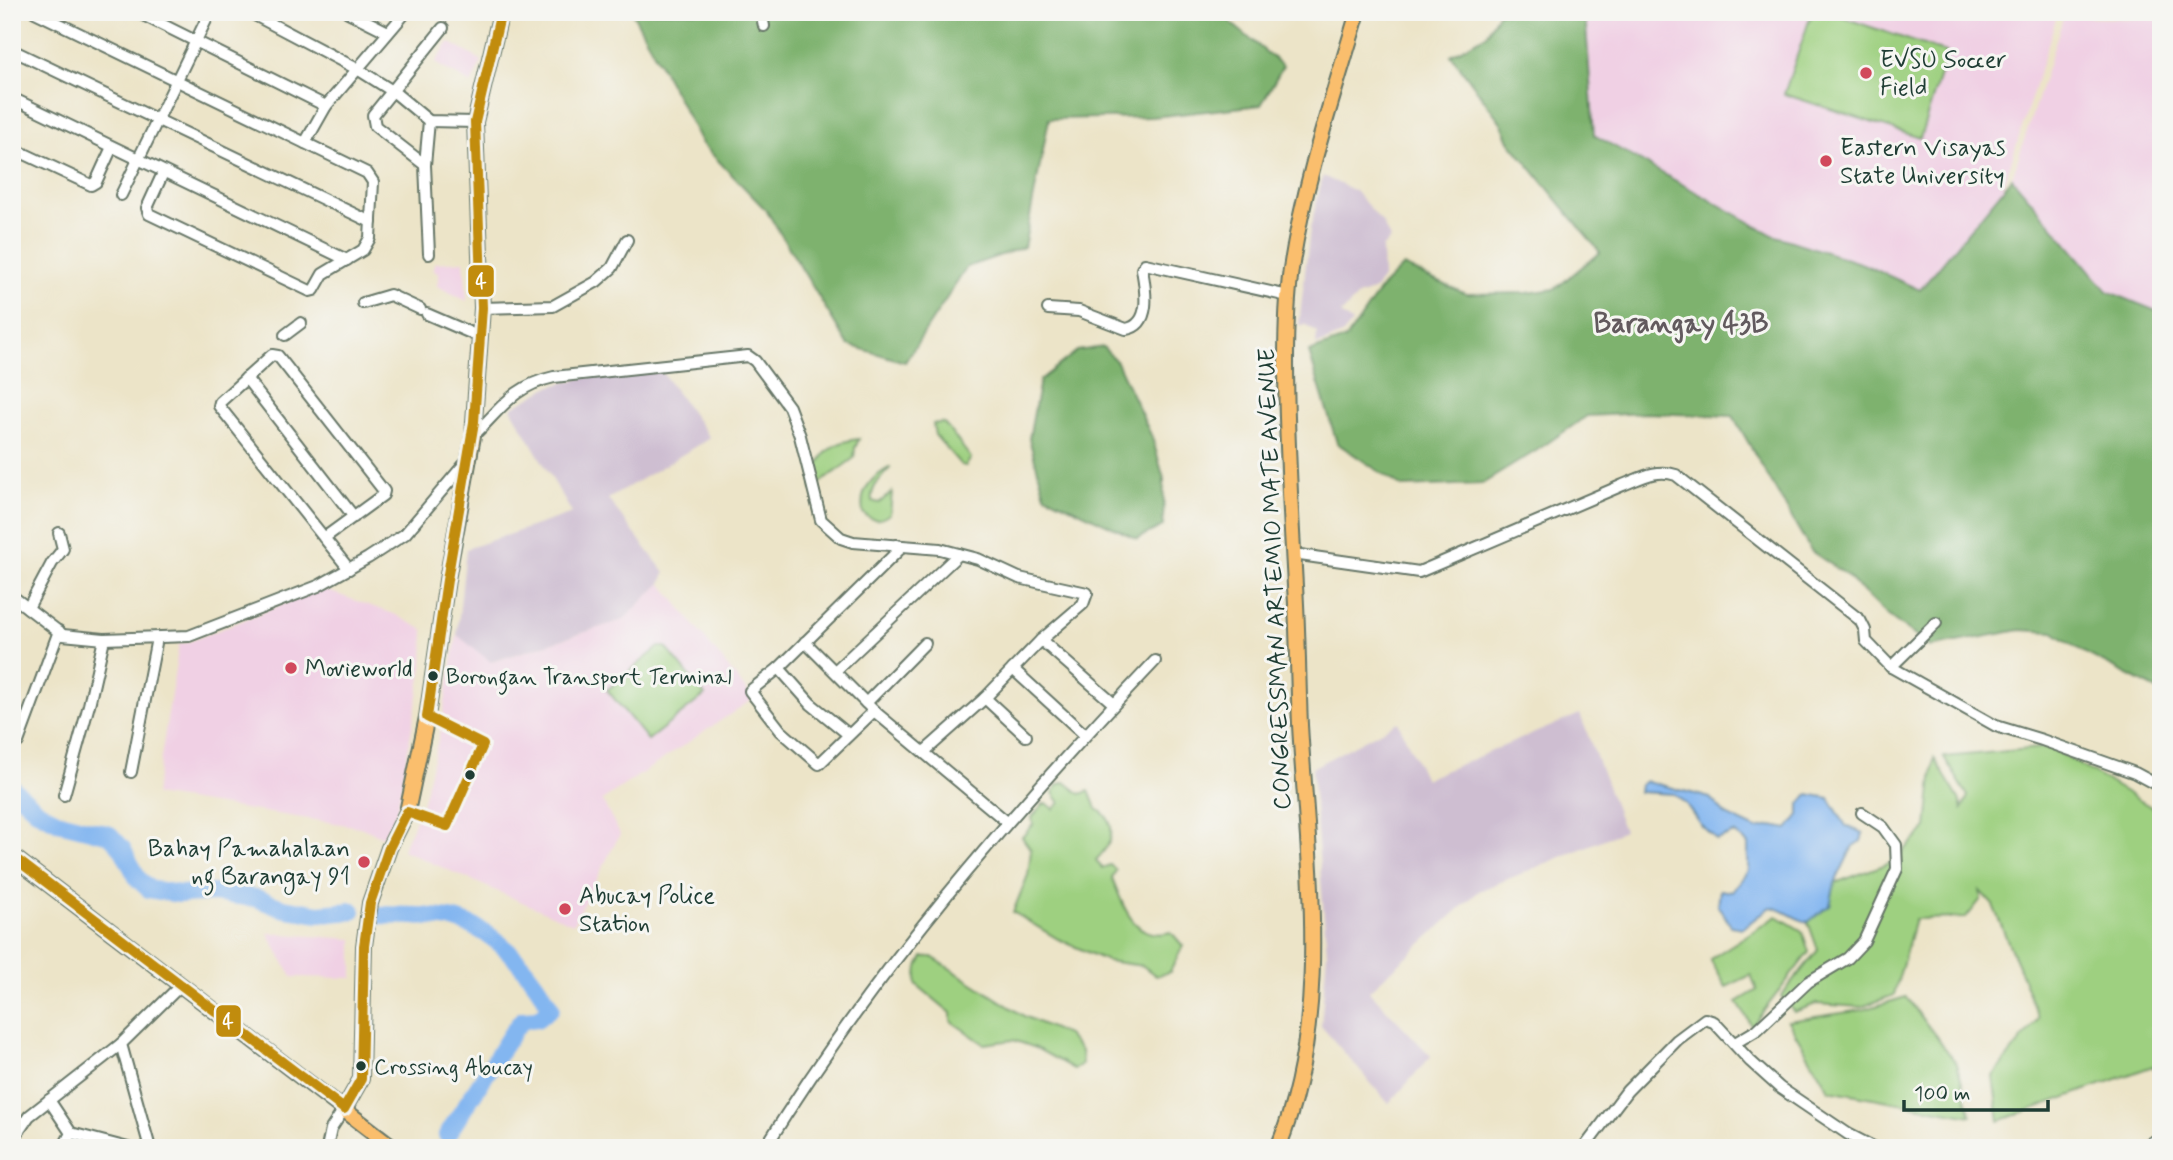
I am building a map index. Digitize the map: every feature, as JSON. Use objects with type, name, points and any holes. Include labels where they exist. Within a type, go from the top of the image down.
[{"type":"main road","points":[[344,1109],[360,1079],[364,946],[370,903],[388,848],[407,812],[427,717],[447,580],[469,459],[482,309],[475,122],[502,12]]},
{"type":"main road","name":"CONGRESSMAN ARTEMIO MATE AVENUE","points":[[1278,1148],[1287,1127],[1294,1096],[1311,997],[1312,929],[1293,554],[1286,363],[1288,296],[1307,186],[1358,12]]},
{"type":"main road","points":[[12,856],[394,1148]]},
{"type":"street","points":[[35,12],[367,173],[372,178],[370,239],[363,250],[323,274],[314,290],[310,291],[149,214],[147,208],[163,173]]},
{"type":"street","points":[[137,12],[326,106]]},
{"type":"street","points":[[121,195],[160,120],[210,12]]},
{"type":"street","points":[[249,12],[262,15],[359,70],[394,92],[429,121],[475,122]]},
{"type":"street","points":[[348,12],[388,32]]},
{"type":"street","points":[[305,143],[326,106],[406,12]]},
{"type":"street","points":[[761,12],[764,26]]},
{"type":"street","points":[[425,165],[372,121],[373,115],[443,28]]},
{"type":"street","points":[[12,50],[371,222]]},
{"type":"street","points":[[12,98],[346,260]]},
{"type":"street","points":[[429,121],[425,165],[429,254]]},
{"type":"street","points":[[12,148],[91,185],[96,182],[112,147]]},
{"type":"street","points":[[482,309],[553,306],[596,282],[612,268],[627,240]]},
{"type":"street","points":[[1048,309],[1079,311],[1126,329],[1132,328],[1137,325],[1145,309],[1142,269],[1145,264],[1288,296]]},
{"type":"street","points":[[363,303],[390,295],[480,337]]},
{"type":"street","points":[[301,323],[281,339],[272,355],[220,402],[219,406],[349,569]]},
{"type":"street","points":[[272,355],[278,356],[384,491],[383,495],[324,538]]},
{"type":"street","points":[[472,436],[518,390],[534,381],[567,375],[748,356],[755,361],[789,407],[800,436],[824,525],[841,538],[853,542],[940,549],[978,559],[1018,578],[1087,593],[1083,604],[1041,640],[985,698],[924,752]]},
{"type":"street","points":[[246,378],[354,517]]},
{"type":"street","points":[[12,596],[63,635],[104,639],[189,636],[318,586],[405,534],[469,459]]},
{"type":"street","points":[[1293,554],[1419,572],[1623,485],[1666,471],[1676,475],[1860,621],[1865,630],[1866,641],[1891,667],[1996,726],[2135,773],[2161,787]]},
{"type":"street","points":[[28,608],[52,563],[63,549],[59,533]]},
{"type":"street","points":[[897,545],[898,551],[779,668],[750,691],[781,731],[819,764],[925,643]]},
{"type":"street","points":[[835,671],[959,554]]},
{"type":"street","points":[[1891,667],[1936,623]]},
{"type":"street","points":[[18,743],[59,632]]},
{"type":"street","points":[[131,772],[157,638]]},
{"type":"street","points":[[64,795],[104,639]]},
{"type":"street","points":[[1041,640],[1114,704]]},
{"type":"street","points":[[805,642],[870,707],[1007,822]]},
{"type":"street","points":[[765,1148],[860,1004],[913,936],[1007,822],[1155,661]]},
{"type":"street","points":[[779,668],[811,704],[848,734]]},
{"type":"street","points":[[1013,668],[1085,735]]},
{"type":"street","points":[[985,698],[1026,736]]},
{"type":"street","points":[[1735,1043],[1757,1030],[1778,1012],[1796,991],[1848,958],[1864,941],[1897,869],[1896,845],[1883,827],[1862,813]]},
{"type":"street","points":[[12,1141],[29,1116],[121,1044],[181,985]]},
{"type":"street","points":[[1584,1148],[1627,1091],[1695,1024],[1705,1019],[1714,1022],[1750,1061],[1780,1088],[1848,1134],[1875,1148]]},
{"type":"street","points":[[121,1044],[150,1148]]},
{"type":"street","points":[[49,1100],[71,1133],[112,1146],[128,1148]]},
{"type":"street","points":[[327,1148],[331,1129],[344,1109]]},
{"type":"street","points":[[63,1148],[71,1133]]},
{"type":"street","points":[[2140,1148],[2161,1138]]},
{"type":"shaded area","name":"Eastern Visayas State University","points":[[1585,12],[2058,12],[2003,188],[1921,290],[1863,264],[1773,235],[1593,135]]},
{"type":"shaded area","points":[[2065,12],[2094,18],[2161,19],[2161,313],[2107,291],[2012,178]]},
{"type":"shaded area","points":[[449,42],[482,61],[471,84],[435,63]]},
{"type":"shaded area","points":[[1323,176],[1355,191],[1382,222],[1390,239],[1382,248],[1383,277],[1375,290],[1358,296],[1341,314],[1352,323],[1343,334],[1316,346],[1317,332],[1306,325],[1299,325],[1310,229]]},
{"type":"shaded area","points":[[464,261],[467,301],[437,286],[439,272],[434,271],[434,263]]},
{"type":"shaded area","points":[[661,371],[710,438],[608,499],[665,573],[661,583],[623,620],[491,662],[457,635],[466,549],[572,513],[511,408],[548,387],[585,377]]},
{"type":"shaded area","points":[[661,583],[753,699],[602,800],[620,834],[573,924],[402,850],[422,805],[439,736],[457,635],[492,662],[623,620]]},
{"type":"shaded area","points":[[322,589],[394,614],[424,630],[423,667],[397,810],[383,837],[360,827],[155,795],[179,644]]},
{"type":"shaded area","points":[[1580,714],[1624,831],[1479,891],[1369,991],[1431,1056],[1389,1104],[1321,1026],[1327,953],[1312,768],[1398,722],[1425,779]]},
{"type":"shaded area","points":[[268,933],[353,939],[353,978],[292,977]]},
{"type":"green space","points":[[632,12],[1230,12],[1231,23],[1283,66],[1261,105],[1152,117],[1049,119],[1024,247],[967,267],[905,362],[848,345],[766,210],[702,144]]},
{"type":"green space","points":[[1499,12],[1585,12],[1594,135],[1773,235],[1863,264],[1920,290],[2012,178],[2107,291],[2161,313],[2161,692],[2083,652],[2053,632],[2020,630],[1930,647],[1886,614],[1845,574],[1811,551],[1733,416],[1645,413],[1587,416],[1482,484],[1402,487],[1337,443],[1309,352],[1347,338],[1382,287],[1403,266],[1466,294],[1527,293],[1555,289],[1600,252],[1509,141],[1502,124],[1451,55],[1486,35]]},
{"type":"green space","name":"EVSU Soccer Field","points":[[1812,12],[1827,12],[1947,53],[1920,138],[1784,94]]},
{"type":"green space","points":[[1103,347],[1117,362],[1152,437],[1164,479],[1163,526],[1137,539],[1045,495],[1029,439],[1040,380],[1077,351]]},
{"type":"green space","points":[[944,423],[971,458],[966,466],[961,465],[935,435],[933,424]]},
{"type":"green space","points":[[859,439],[854,458],[812,489],[825,453],[839,444]]},
{"type":"green space","points":[[891,467],[877,482],[872,496],[872,501],[879,503],[892,492],[890,514],[879,519],[870,518],[863,513],[865,491],[872,480]]},
{"type":"green space","points":[[659,647],[666,647],[705,695],[648,740],[607,690]]},
{"type":"green space","points":[[2050,747],[2161,813],[2161,1084],[2153,1066],[1999,1121],[1993,1076],[2039,1018],[1993,905],[1980,891],[1981,899],[1966,918],[1915,919],[1894,995],[1861,1007],[1816,1004],[1794,1012],[1781,996],[1818,950],[1808,922],[1830,905],[1835,883],[1892,862],[1927,828],[1934,758],[1959,799],[1962,809],[1968,796],[1944,757]]},
{"type":"green space","points":[[1065,782],[1080,794],[1089,791],[1096,807],[1111,826],[1110,838],[1096,860],[1102,868],[1110,865],[1116,870],[1112,878],[1132,919],[1147,932],[1171,932],[1183,946],[1170,972],[1156,976],[1143,966],[1107,961],[1058,939],[1013,912],[1028,875],[1031,850],[1022,837],[1033,825],[1032,817],[1043,804],[1054,809],[1060,803],[1053,793],[1058,785]]},
{"type":"green space","points":[[1777,916],[1802,931],[1809,952],[1752,1026],[1737,1002],[1757,990],[1751,975],[1726,987],[1710,959]]},
{"type":"green space","points":[[923,957],[932,957],[1024,1016],[1067,1035],[1081,1051],[1082,1064],[1074,1069],[1036,1048],[1013,1040],[984,1044],[951,1021],[951,1013],[916,984],[918,967]]},
{"type":"green space","points":[[1906,997],[1957,1064],[1971,1116],[1829,1090],[1788,1021],[1862,1010]]},
{"type":"water","points":[[1646,781],[1710,798],[1726,815],[1756,829],[1772,826],[1788,829],[1799,815],[1799,805],[1808,794],[1829,798],[1846,826],[1863,833],[1861,841],[1853,846],[1835,883],[1830,905],[1808,922],[1770,907],[1743,928],[1731,926],[1718,906],[1720,890],[1732,892],[1748,871],[1748,844],[1734,833],[1717,840],[1674,794],[1639,792],[1640,785]]},
{"type":"waterway","points":[[12,788],[39,812],[59,822],[110,835],[122,848],[138,879],[149,889],[179,894],[214,893],[256,898],[282,908],[319,914],[352,911]]},
{"type":"waterway","points":[[380,915],[444,918],[476,928],[490,936],[514,957],[551,1008],[537,1019],[522,1020],[447,1135]]},
{"type":"transit line","name":"4","points":[[12,856],[344,1109],[361,1079],[364,946],[370,903],[389,848],[407,812],[447,826],[483,745],[427,717],[474,422],[482,308],[475,122],[501,12]]},
{"type":"place","name":"EVSU Soccer Field","points":[[1866,73]]},
{"type":"place","name":"Eastern Visayas State University","points":[[1826,161]]},
{"type":"place","name":"Movieworld","points":[[291,668]]},
{"type":"place","name":"Borongan Transport Terminal","points":[[433,676]]},
{"type":"place","name":"Bahay Pamahalaan ng Barangay 91","points":[[364,862]]},
{"type":"place","name":"Abucay Police Station","points":[[565,909]]},
{"type":"place","name":"Crossing Abucay","points":[[361,1066]]},
{"type":"district","name":"Barangay 43B","points":[[1681,322]]}]
